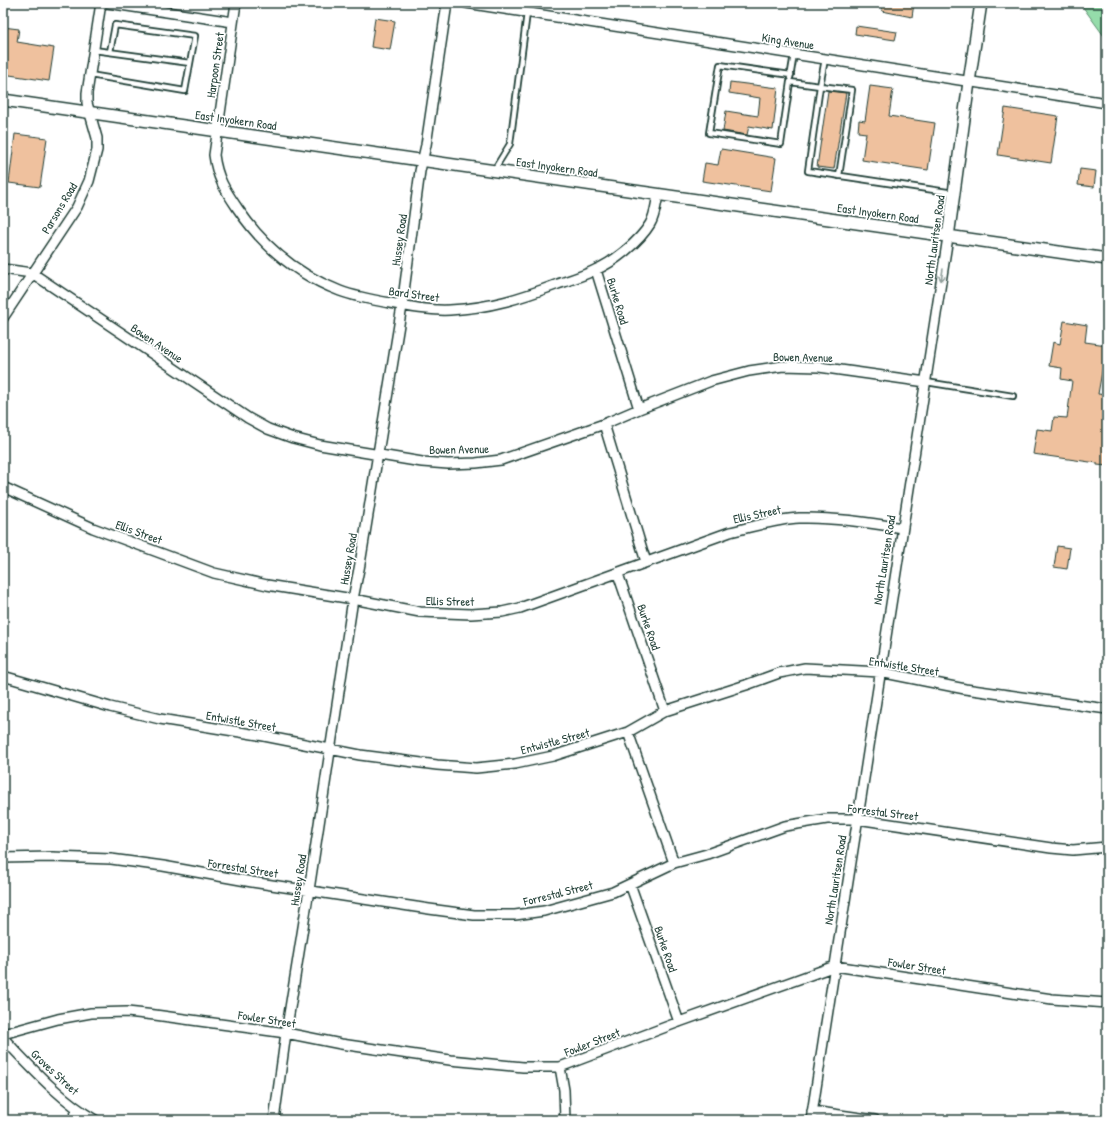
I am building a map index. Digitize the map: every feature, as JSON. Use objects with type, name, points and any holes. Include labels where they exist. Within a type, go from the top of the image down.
[{"type":"street","name":"Parsons Road","points":[[3,318],[77,207],[89,181],[97,150],[98,138],[87,103],[87,93],[101,3]]},
{"type":"street","points":[[107,3],[233,22]]},
{"type":"street","name":"Harpoon Street","points":[[218,131],[236,3]]},
{"type":"street","name":"Hussey Road","points":[[274,1120],[353,599],[362,556],[377,454],[402,306],[422,161],[447,3]]},
{"type":"street","name":"King Avenue","points":[[466,3],[1107,103]]},
{"type":"street","name":"North Lauritsen Road","points":[[812,1116],[902,528],[926,382],[981,3]]},
{"type":"street","name":"East Inyokern Road","points":[[3,100],[1107,259]]},
{"type":"street","name":"Bard Street","points":[[218,131],[214,155],[215,168],[222,186],[250,226],[282,257],[300,271],[340,291],[362,298],[425,310],[449,310],[500,304],[596,270],[627,250],[651,223],[658,195]]},
{"type":"street","name":"Bowen Avenue","points":[[3,269],[32,273],[241,414],[268,429],[293,438],[320,445],[422,462],[448,464],[501,460],[604,424],[711,381],[749,371],[784,366],[819,367],[926,382]]},
{"type":"street","name":"Burke Road","points":[[596,270],[639,409]]},
{"type":"street","points":[[604,424],[646,562]]},
{"type":"street","name":"Ellis Street","points":[[3,487],[93,528],[214,573],[267,585],[420,612],[471,614],[502,612],[520,608],[618,574],[646,562],[730,532],[765,523],[798,518],[851,520],[902,528]]},
{"type":"street","name":"Burke Road","points":[[618,574],[665,711]]},
{"type":"street","name":"Entwistle Street","points":[[3,676],[110,707],[160,719],[264,736],[330,750],[436,765],[476,768],[515,764],[553,756],[628,732],[665,711],[779,673],[804,668],[880,672],[965,689],[1107,710]]},
{"type":"street","points":[[628,732],[674,863]]},
{"type":"street","name":"Forrestal Street","points":[[3,858],[52,857],[111,859],[163,866],[252,882],[474,915],[515,915],[544,911],[613,892],[674,863],[707,854],[785,826],[828,819],[857,819],[1051,848],[1073,850],[1107,847]]},
{"type":"street","name":"Burke Road","points":[[630,884],[679,1022]]},
{"type":"street","name":"Fowler Street","points":[[3,1034],[58,1019],[91,1013],[127,1012],[286,1033],[341,1044],[450,1060],[524,1067],[560,1067],[679,1022],[835,966],[1052,999],[1107,1003]]},
{"type":"street","name":"Groves Street","points":[[3,1038],[34,1070],[78,1110],[95,1120]]},
{"type":"street","points":[[560,1067],[564,1090],[565,1120]]},
{"type":"street","points":[[72,1120],[78,1110]]},
{"type":"street","points":[[812,1116],[874,1120]]},
{"type":"lane","points":[[493,171],[510,144],[527,12]]},
{"type":"lane","points":[[90,75],[186,91],[194,36],[115,25],[110,52]]},
{"type":"lane","points":[[94,50],[190,63]]},
{"type":"lane","points":[[791,75],[720,64],[709,133],[781,144],[790,82],[791,75],[794,54]]},
{"type":"lane","points":[[825,59],[808,171],[954,193]]},
{"type":"lane","points":[[790,82],[852,90],[839,176]]},
{"type":"lane","points":[[926,382],[1012,396]]},
{"type":"green space","points":[[1080,3],[1107,3],[1107,39],[1104,36]]},
{"type":"building","points":[[883,3],[914,3],[912,17],[882,11]]},
{"type":"building","points":[[375,18],[395,21],[390,50],[371,47]]},
{"type":"building","points":[[856,26],[897,32],[895,40],[855,34]]},
{"type":"building","points":[[3,27],[19,29],[17,42],[54,48],[49,81],[3,74]]},
{"type":"building","points":[[730,82],[778,88],[773,130],[749,126],[747,135],[723,131],[726,111],[758,116],[760,98],[729,93]]},
{"type":"building","points":[[870,86],[893,89],[889,116],[935,123],[928,170],[862,160],[866,133],[858,132],[859,120],[865,121]]},
{"type":"building","points":[[828,91],[846,93],[834,169],[817,167]]},
{"type":"building","points":[[1005,108],[1058,116],[1051,163],[998,155]]},
{"type":"building","points":[[15,134],[47,138],[40,187],[9,183]]},
{"type":"building","points":[[721,149],[776,158],[771,191],[702,181],[705,163],[718,165]]},
{"type":"building","points":[[1080,169],[1096,171],[1094,187],[1078,185]]},
{"type":"building","points":[[1064,321],[1087,325],[1085,342],[1107,345],[1107,367],[1103,366],[1098,394],[1107,395],[1107,466],[1097,465],[1097,463],[1033,454],[1037,429],[1052,431],[1054,417],[1067,418],[1072,381],[1061,379],[1062,368],[1049,366],[1053,342],[1060,344]]},
{"type":"building","points":[[1057,546],[1070,548],[1067,569],[1054,567]]}]
